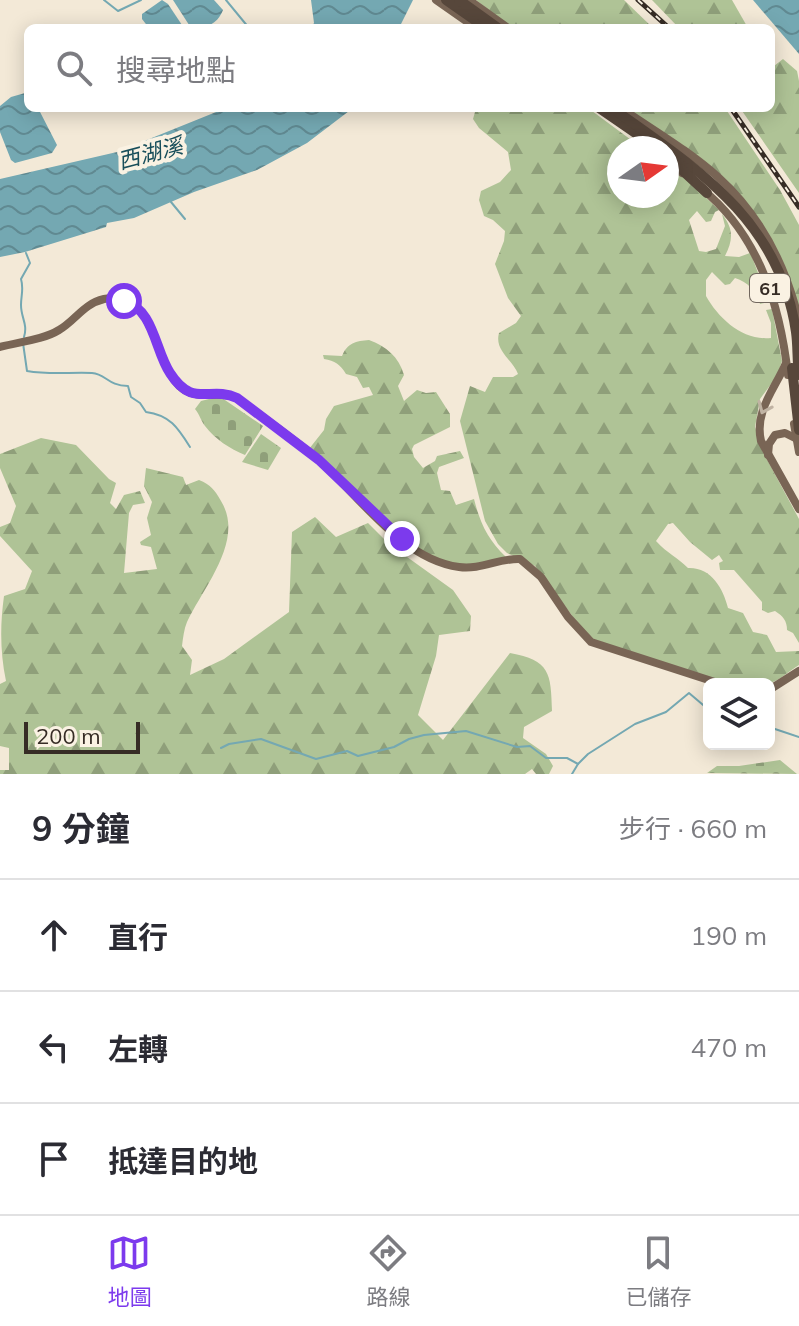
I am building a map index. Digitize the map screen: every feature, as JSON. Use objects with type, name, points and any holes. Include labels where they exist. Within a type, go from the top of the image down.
[{"type":"highway","points":[[446,0],[480,24]]},
{"type":"highway","points":[[459,0],[492,24]]},
{"type":"highway","points":[[605,112],[638,136]]},
{"type":"highway","name":"61","points":[[617,112],[645,136]]},
{"type":"highway","points":[[679,162],[745,205]]},
{"type":"highway","name":"61","points":[[679,163],[730,199],[767,250],[785,290],[792,315],[799,375]]},
{"type":"highway","name":"61","points":[[679,163],[727,204],[740,219],[768,265],[789,332],[798,435]]},
{"type":"highway","points":[[679,166],[707,193]]},
{"type":"main road","points":[[436,0],[470,24]]},
{"type":"main road","points":[[469,0],[502,24]]},
{"type":"main road","points":[[598,112],[636,136]]},
{"type":"main road","name":"61","points":[[627,112],[716,175],[745,205],[778,259],[799,321]]},
{"type":"main road","name":"61","points":[[707,193],[740,230],[759,261],[782,326],[799,452]]},
{"type":"main road","points":[[0,347],[59,330],[81,309],[93,303],[109,299],[132,303],[145,317],[162,359],[183,389],[202,396],[230,395],[237,398],[319,460],[415,550],[440,563],[460,567],[487,566],[520,559],[541,577],[568,617],[591,642],[703,678]]},
{"type":"main road","points":[[787,362],[759,415],[758,430],[768,455],[799,509]]},
{"type":"main road","points":[[768,455],[769,444],[775,435],[798,435]]},
{"type":"main road","points":[[775,686],[799,671]]},
{"type":"green space","points":[[476,0],[624,0],[649,24],[506,24]]},
{"type":"green space","points":[[652,0],[732,0],[746,24],[675,24]]},
{"type":"green space","points":[[783,59],[797,71],[799,81],[799,193],[743,112],[775,112],[775,65]]},
{"type":"green space","points":[[475,112],[593,112],[626,136],[607,136],[607,208],[679,208],[679,172],[719,210],[711,221],[706,222],[697,211],[689,220],[699,251],[716,249],[725,226],[722,214],[731,235],[725,256],[739,257],[750,253],[769,302],[760,304],[754,291],[744,282],[735,278],[725,285],[712,272],[706,280],[706,296],[733,327],[761,338],[771,338],[771,323],[766,310],[772,309],[782,361],[777,376],[760,399],[755,427],[763,452],[799,519],[799,643],[787,630],[780,615],[775,611],[768,613],[762,610],[762,602],[734,570],[720,570],[719,563],[723,561],[719,555],[712,560],[673,523],[668,524],[656,541],[688,568],[703,571],[715,580],[728,608],[743,613],[753,632],[767,635],[776,652],[799,651],[799,665],[775,681],[775,678],[706,678],[597,643],[582,629],[535,566],[507,553],[485,521],[460,421],[470,386],[485,392],[493,377],[518,374],[501,350],[498,339],[499,333],[516,323],[521,316],[508,298],[495,264],[505,231],[484,216],[479,200],[481,191],[500,182],[511,170],[508,152],[479,128],[473,119]]},
{"type":"green space","points":[[632,112],[728,112],[780,190],[799,225],[799,309],[734,189],[679,147],[679,136],[664,136]]},
{"type":"green space","points":[[369,340],[381,345],[399,363],[404,375],[398,386],[404,401],[417,390],[436,392],[450,414],[450,427],[414,445],[414,457],[423,468],[435,461],[437,456],[460,451],[464,458],[439,467],[437,473],[441,490],[450,491],[456,505],[474,499],[486,531],[506,557],[463,567],[440,561],[379,517],[309,449],[324,430],[334,406],[373,395],[369,387],[363,388],[357,377],[346,374],[337,364],[324,359],[323,355],[342,356],[352,344]]},
{"type":"green space","points":[[222,398],[263,426],[245,455],[213,435],[195,409],[201,401]]},
{"type":"green space","points":[[261,434],[281,448],[268,470],[242,462]]},
{"type":"green space","points":[[41,438],[76,445],[116,483],[110,503],[116,509],[124,495],[140,491],[145,503],[133,505],[129,513],[124,573],[157,569],[151,547],[140,542],[151,535],[147,518],[152,502],[144,486],[146,468],[183,477],[186,485],[199,480],[219,497],[227,516],[228,531],[219,563],[185,628],[182,646],[192,660],[190,675],[224,659],[289,612],[292,532],[315,517],[336,537],[368,523],[389,544],[453,590],[471,616],[470,631],[439,635],[436,656],[418,715],[443,740],[510,653],[533,660],[541,664],[549,678],[552,711],[524,727],[523,738],[546,754],[553,766],[549,774],[536,774],[532,769],[525,774],[0,774],[0,770],[9,770],[9,748],[0,746],[0,684],[6,681],[1,638],[4,596],[25,589],[32,571],[0,536],[0,527],[10,523],[16,506],[0,468],[0,454]]},
{"type":"green space","points":[[780,760],[797,774],[707,773],[717,766]]},
{"type":"water","points":[[162,0],[181,24],[146,24],[142,14]]},
{"type":"water","points":[[173,0],[214,0],[223,10],[211,24],[188,24]]},
{"type":"water","points":[[311,0],[413,0],[401,24],[314,23]]},
{"type":"water","points":[[753,0],[799,0],[799,54],[775,24]]},
{"type":"water","points":[[24,93],[24,112],[40,112],[57,145],[52,153],[15,163],[11,160],[0,132],[0,106],[11,97]]},
{"type":"water","name":"西湖溪","points":[[216,112],[348,112],[307,143],[257,170],[194,192],[134,218],[107,223],[106,227],[0,257],[0,179],[117,152]]},
{"type":"waterway","points":[[104,0],[118,11],[141,0]]},
{"type":"waterway","points":[[226,0],[246,24]]},
{"type":"waterway","points":[[171,202],[185,219]]},
{"type":"waterway","points":[[24,337],[21,279],[30,263],[26,253]]},
{"type":"waterway","points":[[23,343],[27,371],[92,373],[128,386],[131,397],[146,412],[161,416],[172,424],[190,447]]},
{"type":"waterway","points":[[572,774],[588,754],[635,724],[666,712],[689,693],[703,705]]},
{"type":"waterway","points":[[775,729],[799,737]]},
{"type":"waterway","points":[[221,748],[261,739],[316,759],[347,751],[358,756],[424,735],[466,731],[517,747],[530,746],[546,758],[567,758],[578,764]]},
{"type":"railway","points":[[638,0],[665,24]]},
{"type":"railway","points":[[734,112],[799,207]]},
{"type":"route","points":[[124,301],[139,308],[151,328],[169,373],[183,389],[202,396],[219,394],[237,398],[319,460],[402,539]]}]
